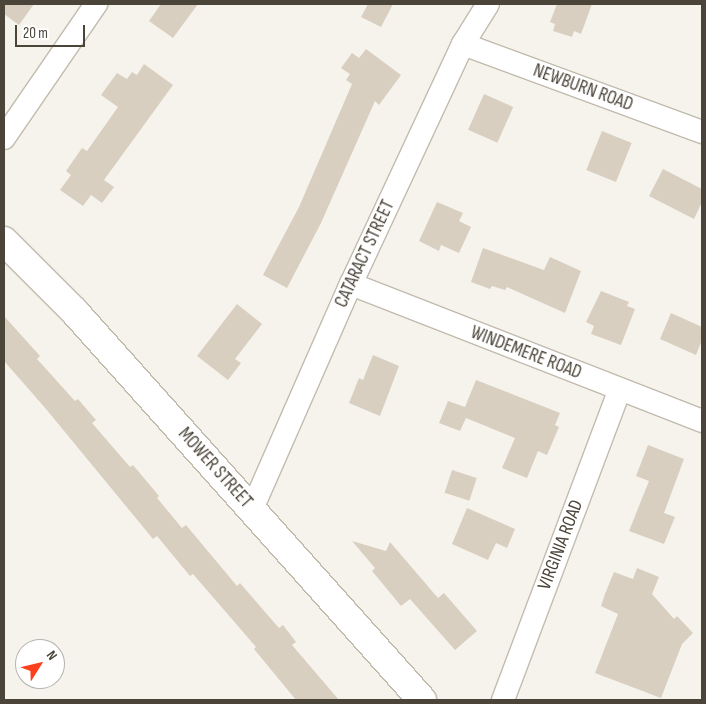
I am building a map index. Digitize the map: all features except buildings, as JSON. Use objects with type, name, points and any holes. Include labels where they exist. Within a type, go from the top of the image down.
[{"type":"street","points":[[4,138],[96,4]]},
{"type":"street","name":"CATARACT STREET","points":[[252,510],[351,284],[464,44],[488,4]]},
{"type":"street","name":"NEWBURN ROAD","points":[[464,44],[702,132]]},
{"type":"street","name":"MOWER STREET","points":[[4,240],[64,300],[422,700]]},
{"type":"street","name":"WINDEMERE ROAD","points":[[351,284],[702,421]]},
{"type":"street","name":"VIRGINIA ROAD","points":[[503,700],[620,389]]}]
